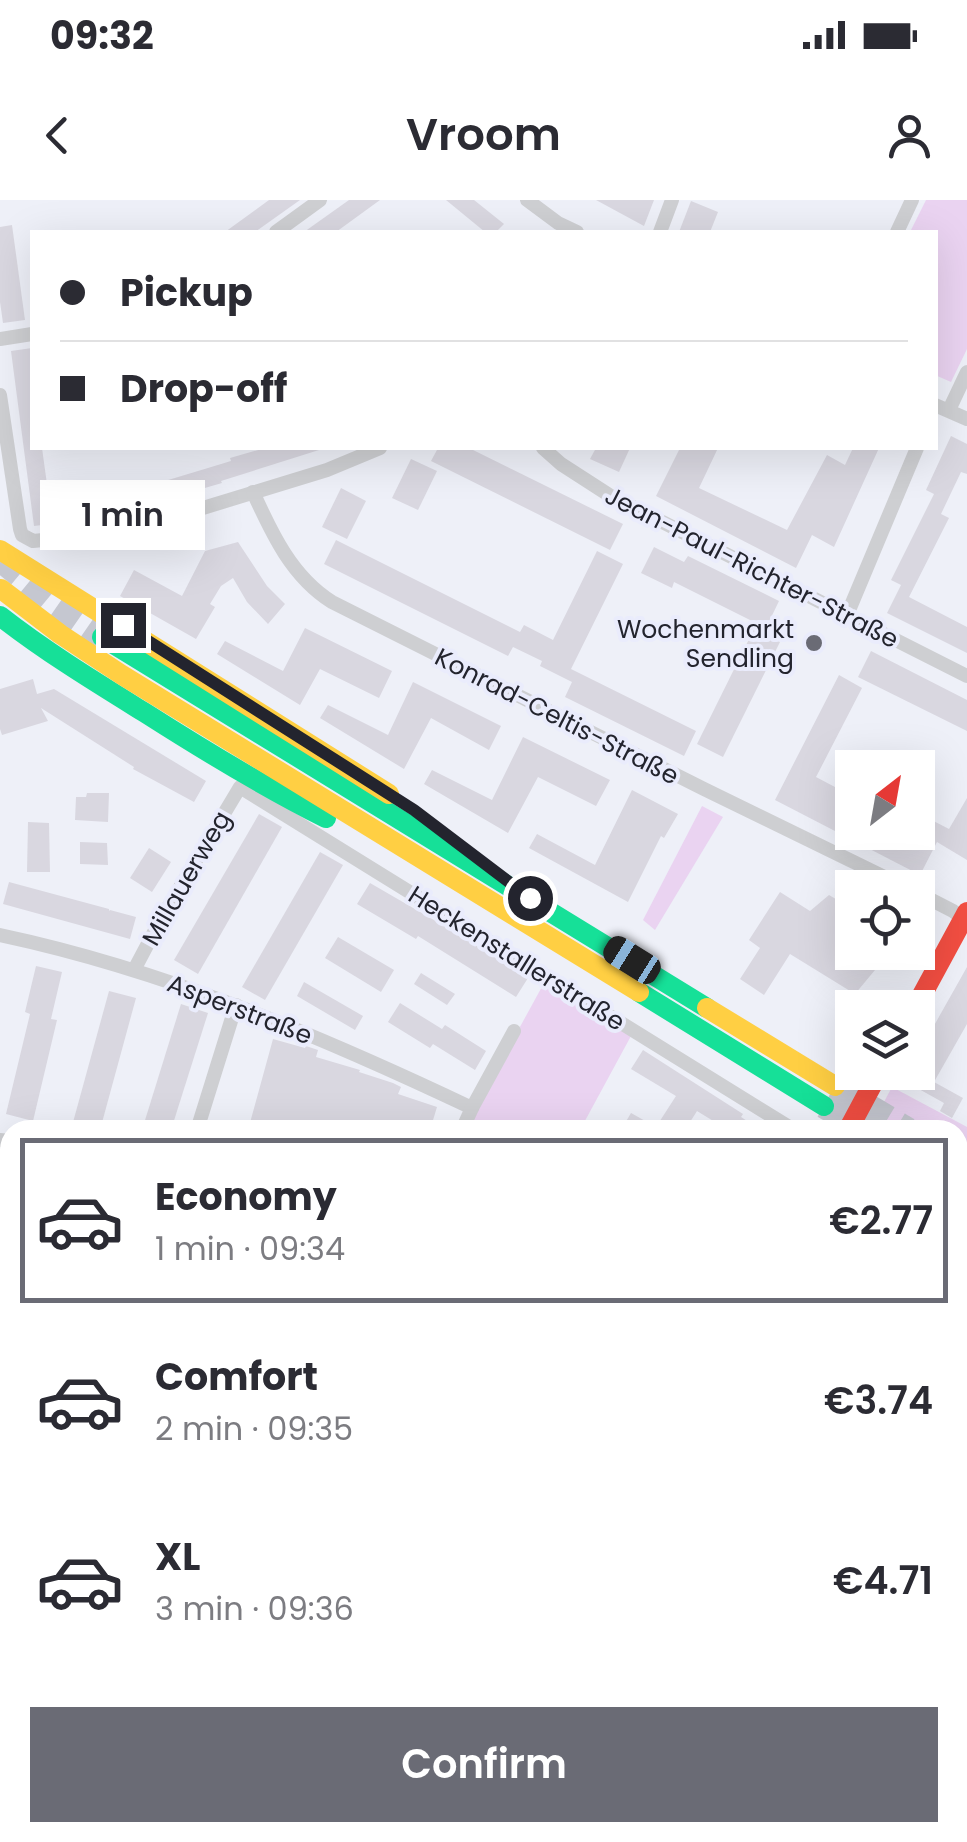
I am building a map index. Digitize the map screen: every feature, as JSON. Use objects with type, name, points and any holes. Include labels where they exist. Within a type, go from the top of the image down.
[{"type":"main road","points":[[2,552],[414,810],[530,898]]},
{"type":"main road","points":[[1,589],[58,634],[410,851]]},
{"type":"main road","points":[[0,616],[10,632],[256,782],[369,838],[410,851]]},
{"type":"main road","points":[[102,637],[835,1086]]},
{"type":"main road","name":"Heckenstallerstraße","points":[[410,851],[824,1106]]},
{"type":"main road","points":[[925,990],[966,917]]},
{"type":"main road","points":[[853,1120],[870,1090]]},
{"type":"street","points":[[279,230],[320,200]]},
{"type":"street","points":[[526,200],[574,230]]},
{"type":"street","points":[[661,230],[672,200]]},
{"type":"street","points":[[899,230],[912,200]]},
{"type":"street","points":[[0,339],[30,334]]},
{"type":"street","points":[[967,372],[939,406],[967,419]]},
{"type":"street","points":[[0,396],[20,529],[27,538],[38,541],[115,533],[326,470],[375,450]]},
{"type":"street","name":"Jean-Paul-Richter-Straße","points":[[545,450],[609,495],[967,676]]},
{"type":"street","points":[[846,616],[916,450]]},
{"type":"street","name":"Konrad-Celtis-Straße","points":[[254,492],[284,554],[320,595],[870,870]]},
{"type":"street","name":"Millauerweg","points":[[134,970],[240,786]]},
{"type":"street","name":"Heckenstallerstraße","points":[[240,786],[778,1120]]},
{"type":"street","points":[[935,902],[966,917]]},
{"type":"street","name":"Asperstraße","points":[[0,935],[134,970],[280,1021],[472,1108]]},
{"type":"street","points":[[200,1120],[236,1005]]},
{"type":"street","points":[[467,1120],[514,1031]]},
{"type":"shaded area","points":[[926,200],[967,200],[967,349],[951,382],[938,376],[938,230],[911,230]]},
{"type":"shaded area","points":[[702,806],[723,817],[655,930],[643,920]]},
{"type":"shaded area","points":[[544,983],[631,1036],[585,1120],[473,1120]]},
{"type":"shaded area","points":[[890,1090],[898,1090],[954,1120],[874,1120]]},
{"type":"building","points":[[269,200],[300,200],[258,230],[228,230]]},
{"type":"building","points":[[349,200],[380,200],[339,230],[307,230]]},
{"type":"building","points":[[446,200],[474,200],[504,224],[498,230],[483,230]]},
{"type":"building","points":[[596,200],[654,200],[644,226]]},
{"type":"building","points":[[691,201],[718,212],[711,230],[680,230]]},
{"type":"building","points":[[12,225],[25,320],[3,323],[0,227]]},
{"type":"building","points":[[30,348],[30,450],[42,450],[50,506],[57,505],[59,523],[34,526],[11,351]]},
{"type":"building","points":[[951,436],[967,444],[967,474],[961,472],[941,514],[949,518],[909,597],[967,627],[967,653],[887,613],[901,585],[891,580],[934,494],[926,490]]},
{"type":"building","points":[[258,450],[319,450],[129,510],[122,494],[231,461],[230,458]]},
{"type":"building","points":[[437,450],[473,450],[623,524],[610,550],[431,461]]},
{"type":"building","points":[[595,450],[629,450],[619,472],[590,459]]},
{"type":"building","points":[[679,450],[717,450],[699,488],[787,530],[827,455],[845,465],[852,450],[878,450],[834,547],[812,535],[796,568],[656,496]]},
{"type":"building","points":[[411,459],[437,471],[418,510],[392,498]]},
{"type":"building","points":[[341,488],[366,501],[347,539],[322,527]]},
{"type":"building","points":[[336,540],[520,632],[524,625],[553,640],[597,551],[623,564],[571,669],[696,731],[684,756],[565,697],[572,682],[540,666],[542,661],[513,647],[508,656],[324,564]]},
{"type":"building","points":[[238,542],[267,586],[285,604],[268,624],[247,602],[233,578],[221,586],[210,604],[215,607],[196,639],[120,596],[134,570],[182,596],[205,551]]},
{"type":"building","points":[[654,547],[684,562],[688,556],[779,601],[766,628],[674,582],[672,588],[641,573]]},
{"type":"building","points":[[305,628],[392,671],[379,698],[320,669],[300,705],[217,654],[225,641],[283,671]]},
{"type":"building","points":[[754,629],[780,642],[723,757],[697,744]]},
{"type":"building","points":[[871,651],[967,700],[967,731],[858,677]]},
{"type":"building","points":[[839,675],[862,688],[816,777],[835,787],[835,831],[775,800]]},
{"type":"building","points":[[33,679],[37,694],[54,689],[206,781],[194,802],[133,769],[41,708],[48,721],[2,735],[0,689]]},
{"type":"building","points":[[413,682],[501,726],[489,750],[431,718],[404,769],[320,718],[328,705],[388,735]]},
{"type":"building","points":[[523,737],[610,780],[596,806],[538,777],[508,833],[424,784],[432,770],[492,800]]},
{"type":"building","points":[[632,790],[678,814],[664,838],[661,836],[628,902],[529,848],[537,834],[595,865]]},
{"type":"building","points":[[87,793],[109,793],[108,822],[75,820],[76,797],[86,797]]},
{"type":"building","points":[[967,798],[967,860],[937,842],[935,846],[935,822],[949,829]]},
{"type":"building","points":[[259,814],[282,827],[198,974],[174,960]]},
{"type":"building","points":[[28,822],[49,823],[50,872],[27,872]]},
{"type":"building","points":[[80,842],[107,843],[108,865],[80,864]]},
{"type":"building","points":[[149,848],[171,862],[152,892],[130,878]]},
{"type":"building","points":[[872,850],[933,850],[923,870],[910,870]]},
{"type":"building","points":[[320,852],[343,865],[265,1000],[242,987]]},
{"type":"building","points":[[9,882],[136,917],[130,939],[3,904]]},
{"type":"building","points":[[370,883],[528,978],[516,997],[418,936],[416,939],[357,904]]},
{"type":"building","points":[[780,892],[810,911],[829,895],[835,899],[835,970],[875,970],[858,990],[848,990],[790,954],[764,995],[740,979],[760,948],[749,940]]},
{"type":"building","points":[[338,937],[394,970],[381,992],[325,958]]},
{"type":"building","points":[[36,966],[62,972],[51,1019],[57,1020],[33,1120],[6,1114],[30,1014],[25,1012]]},
{"type":"building","points":[[967,967],[967,1024],[935,1080],[935,1024]]},
{"type":"building","points":[[421,973],[455,994],[447,1005],[414,984]]},
{"type":"building","points":[[304,982],[363,1016],[355,1030],[297,996]]},
{"type":"building","points":[[109,991],[136,998],[103,1120],[74,1120]]},
{"type":"building","points":[[400,1003],[486,1051],[475,1070],[388,1022]]},
{"type":"building","points":[[181,1004],[208,1013],[174,1120],[145,1120]]},
{"type":"building","points":[[273,1039],[318,1050],[316,1057],[393,1083],[401,1087],[398,1094],[437,1107],[433,1120],[251,1120]]},
{"type":"building","points":[[643,1050],[743,1114],[741,1117],[746,1120],[712,1120],[697,1111],[691,1120],[661,1120],[676,1096],[631,1069]]},
{"type":"building","points":[[935,1083],[963,1098],[952,1118],[940,1111],[944,1103],[921,1090],[935,1090]]},
{"type":"tunnel","points":[[0,559],[102,637]]},
{"type":"tunnel","points":[[842,1090],[891,1120]]},
{"type":"tunnel","points":[[824,1106],[847,1120]]},
{"type":"traffic: fast","points":[[0,616],[191,742],[326,818]]},
{"type":"traffic: fast","points":[[102,637],[707,1008]]},
{"type":"traffic: fast","points":[[639,992],[824,1106]]},
{"type":"traffic: slow","points":[[0,550],[389,794]]},
{"type":"traffic: slow","points":[[1,589],[122,675],[639,992]]},
{"type":"traffic: slow","points":[[707,1008],[835,1086]]},
{"type":"traffic: jam","points":[[925,990],[967,912]]},
{"type":"traffic: jam","points":[[853,1120],[869,1090]]},
{"type":"place","name":"Wochenmarkt Sendling","points":[[814,643]]},
{"type":"route","points":[[123,625],[414,810],[530,898]]}]
